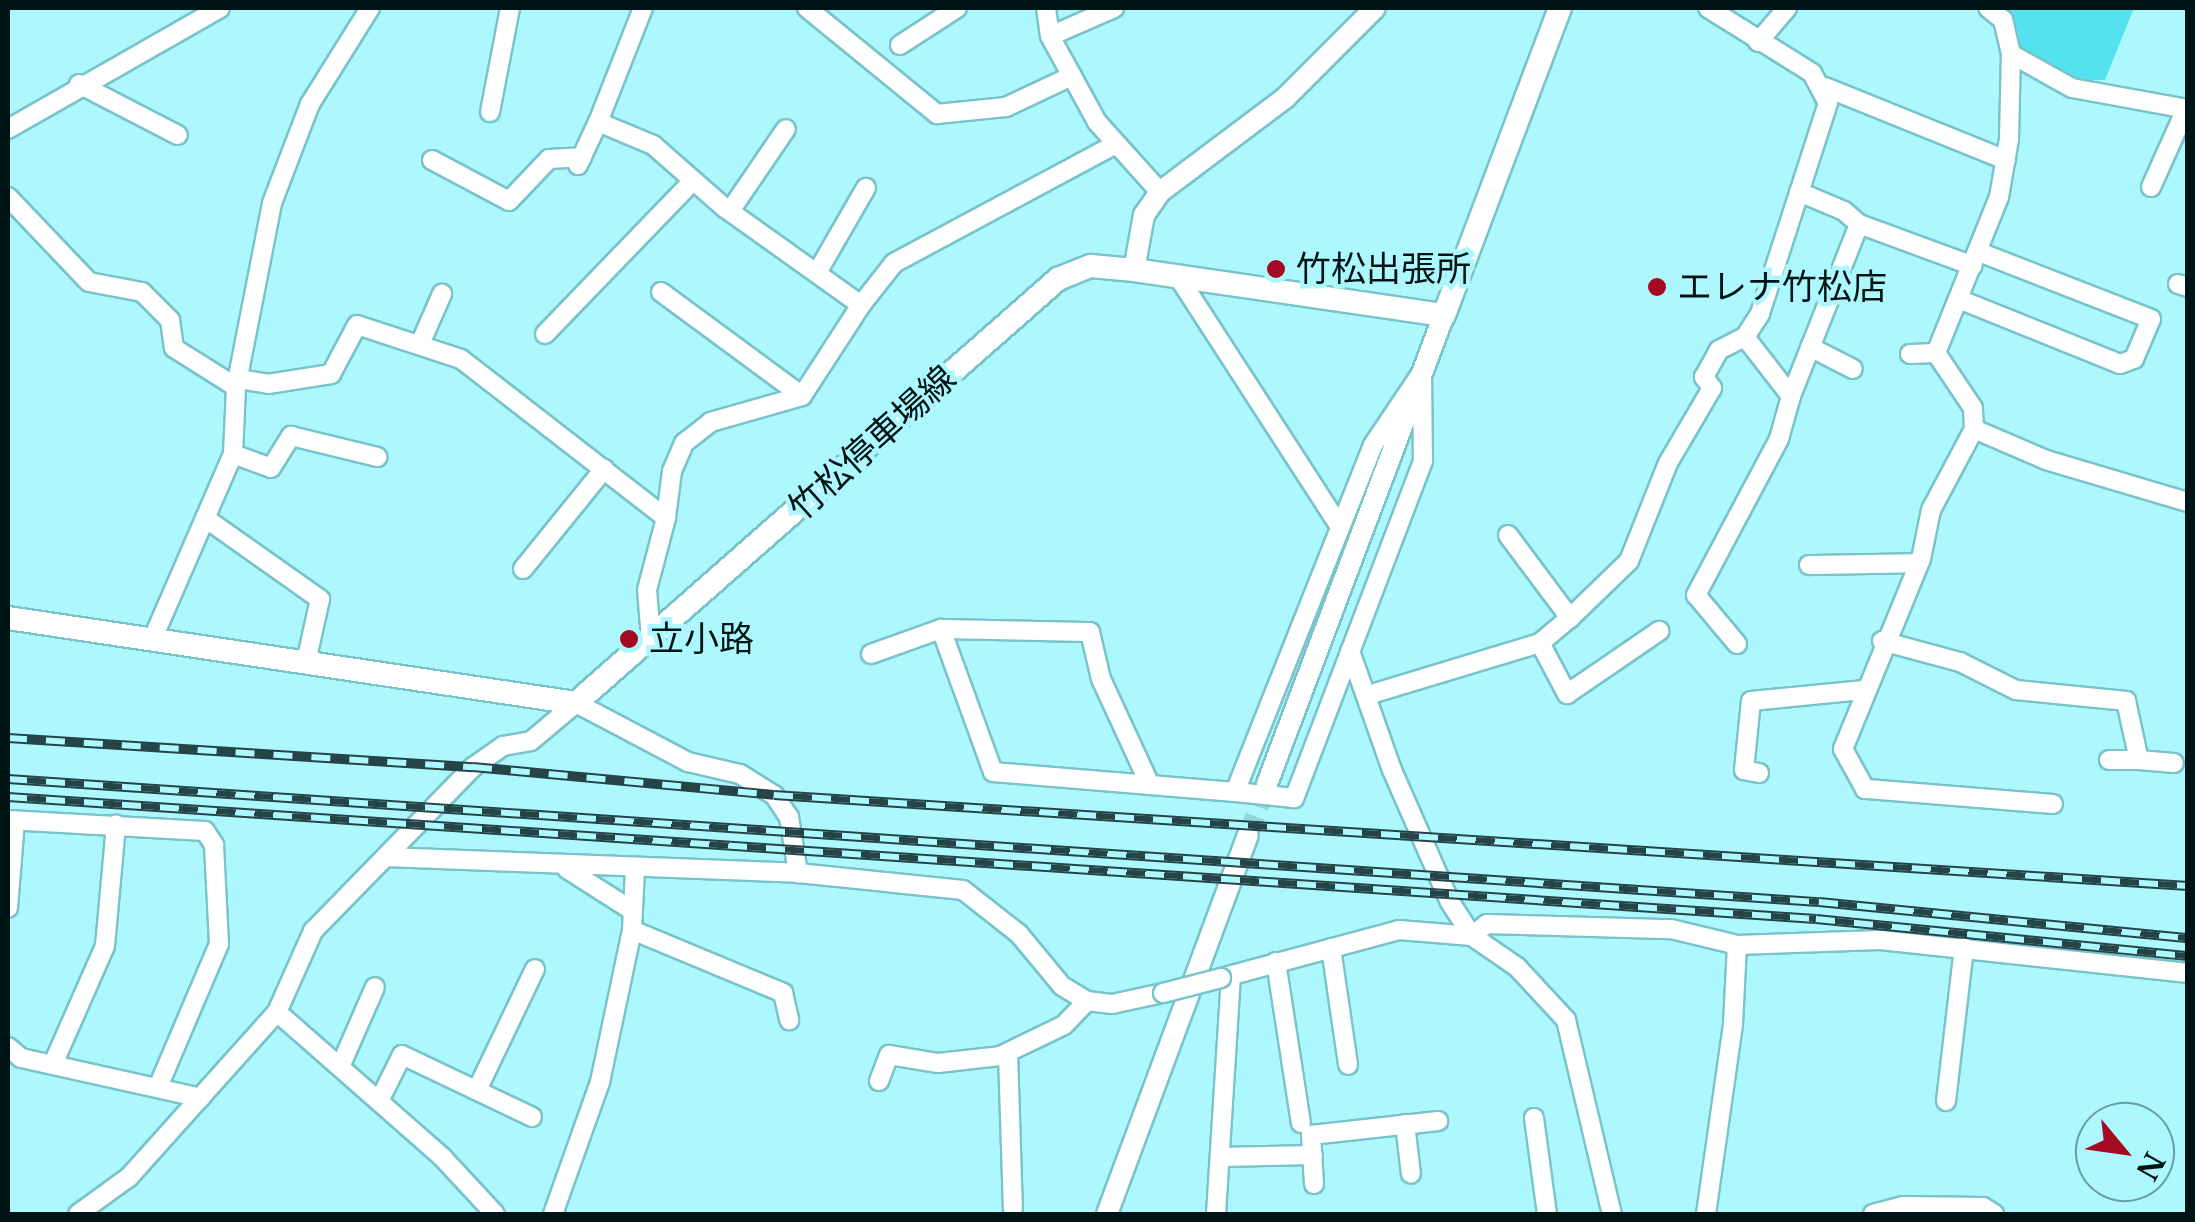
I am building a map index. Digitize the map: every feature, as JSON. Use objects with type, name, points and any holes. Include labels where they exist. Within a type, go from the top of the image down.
[{"type":"main road","points":[[1444,315],[1560,8]]},
{"type":"main road","name":"竹松停車場線","points":[[576,702],[1058,279],[1090,266],[1134,270],[1444,315]]},
{"type":"main road","points":[[8,618],[576,702]]},
{"type":"street","points":[[8,129],[79,84],[220,8]]},
{"type":"street","points":[[153,638],[233,454],[237,383],[272,203],[310,104],[370,8]]},
{"type":"street","points":[[490,112],[510,8]]},
{"type":"street","points":[[432,160],[509,202],[549,158],[580,161],[643,8]]},
{"type":"street","points":[[807,8],[937,114],[1006,107],[1072,76]]},
{"type":"street","points":[[1046,8],[1050,36],[1114,145],[1160,192]]},
{"type":"street","points":[[1050,36],[1114,8]]},
{"type":"street","points":[[1134,270],[1144,215],[1160,192],[1284,98],[1375,8]]},
{"type":"street","points":[[1708,8],[1825,87],[2006,160]]},
{"type":"street","points":[[1758,42],[1787,8]]},
{"type":"street","points":[[1936,353],[1976,259],[2006,160],[2011,54],[2002,20],[1988,8]]},
{"type":"street","points":[[900,44],[945,11]]},
{"type":"street","points":[[2011,54],[2072,88],[2187,109],[2150,187]]},
{"type":"street","points":[[79,84],[178,135]]},
{"type":"street","points":[[1368,695],[1540,643],[1629,561],[1668,462],[1712,388],[1704,377],[1720,350],[1745,337],[1760,314],[1779,238],[1817,147],[1825,87]]},
{"type":"street","points":[[598,122],[653,145],[730,212],[861,304]]},
{"type":"street","points":[[730,212],[786,128]]},
{"type":"street","points":[[651,638],[647,590],[666,518],[672,470],[684,443],[711,422],[802,396],[861,304],[894,263],[1114,145]]},
{"type":"street","points":[[544,334],[692,181]]},
{"type":"street","points":[[818,271],[866,188]]},
{"type":"street","points":[[1799,192],[1844,211],[1858,224],[1976,259],[2151,319],[2134,359],[2120,364],[1961,300]]},
{"type":"street","points":[[8,197],[90,282],[142,292],[170,320],[174,348],[237,383],[268,384],[331,374],[357,325],[420,344],[460,360],[666,518]]},
{"type":"street","points":[[1736,644],[1696,595],[1779,439],[1791,396],[1858,224]]},
{"type":"street","points":[[1177,275],[1340,527]]},
{"type":"street","points":[[661,292],[802,396]]},
{"type":"street","points":[[420,344],[442,294]]},
{"type":"street","points":[[1268,784],[1444,315]]},
{"type":"street","points":[[1745,337],[1791,396]]},
{"type":"street","points":[[1810,347],[1853,369]]},
{"type":"street","points":[[1910,354],[1936,353]]},
{"type":"street","points":[[1936,353],[1973,408],[1974,429],[1931,510],[1919,563],[1882,641],[1864,690],[1859,720],[1843,750],[1865,789],[2054,804]]},
{"type":"street","points":[[1235,792],[1374,445],[1422,372]]},
{"type":"street","points":[[941,629],[992,772],[1294,798],[1423,460],[1422,372]]},
{"type":"street","points":[[1974,429],[2046,460],[2188,502]]},
{"type":"street","points":[[233,454],[271,468],[291,436],[378,457]]},
{"type":"street","points":[[524,569],[604,469]]},
{"type":"street","points":[[206,518],[320,599],[306,662]]},
{"type":"street","points":[[1508,536],[1570,618]]},
{"type":"street","points":[[1809,565],[1919,563]]},
{"type":"street","points":[[872,654],[941,629],[1090,632],[1101,678],[1150,785]]},
{"type":"street","points":[[1540,643],[1567,694],[1659,632]]},
{"type":"street","points":[[1882,641],[1960,662],[2016,690],[2126,701],[2139,760]]},
{"type":"street","points":[[1350,651],[1392,770],[1472,936]]},
{"type":"street","points":[[1759,774],[1744,770],[1751,701],[1864,690]]},
{"type":"street","points":[[78,1214],[129,1176],[278,1012],[313,931],[473,767],[503,746],[531,742],[576,702],[688,762],[740,774],[774,795],[789,818],[798,873]]},
{"type":"street","points":[[2109,760],[2174,763]]},
{"type":"street","points":[[8,908],[11,820],[205,830],[214,846],[219,944],[159,1085]]},
{"type":"street","points":[[54,1064],[105,946],[116,824]]},
{"type":"street","points":[[1107,1214],[1248,835]]},
{"type":"street","points":[[386,857],[798,873],[963,890],[1019,934],[1062,986],[1087,1000],[1112,1004],[1399,930],[1472,936],[1518,967],[1566,1020],[1612,1214]]},
{"type":"street","points":[[562,866],[633,921],[783,993],[789,1020]]},
{"type":"street","points":[[553,1214],[600,1082],[633,921],[636,869]]},
{"type":"street","points":[[1472,936],[1487,924],[1670,929],[1738,945],[1880,940],[2188,973]]},
{"type":"street","points":[[1706,1214],[1733,1024],[1738,945]]},
{"type":"street","points":[[1332,948],[1348,1065]]},
{"type":"street","points":[[1946,1101],[1964,948]]},
{"type":"street","points":[[1276,962],[1302,1123]]},
{"type":"street","points":[[477,1090],[535,969]]},
{"type":"street","points":[[1216,1214],[1226,976]]},
{"type":"street","points":[[340,1067],[376,987]]},
{"type":"street","points":[[879,1081],[890,1055],[970,1063],[1008,1053],[1064,1025],[1087,1000]]},
{"type":"street","points":[[278,1012],[379,1101],[495,1214]]},
{"type":"street","points":[[8,1046],[21,1058],[159,1085],[202,1098]]},
{"type":"street","points":[[1008,1053],[1013,1209]]},
{"type":"street","points":[[379,1101],[402,1055],[532,1116]]},
{"type":"street","points":[[1534,1118],[1547,1214]]},
{"type":"street","points":[[1314,1184],[1311,1134],[1438,1121]]},
{"type":"street","points":[[1405,1124],[1411,1174]]},
{"type":"street","points":[[1220,1156],[1313,1156]]},
{"type":"street","points":[[1873,1214],[1919,1206],[1983,1207],[1994,1214]]},
{"type":"shaded area","points":[[1998,8],[2134,8],[2105,80],[2070,80],[2016,46]]},
{"type":"tunnel","points":[[1248,835],[1267,784]]},
{"type":"railway","points":[[8,738],[473,767],[774,795],[2188,886]]},
{"type":"railway","points":[[8,779],[1819,902],[2188,938]]},
{"type":"railway","points":[[8,797],[1816,919],[2188,956]]},
{"type":"place","name":"竹松出張所","points":[[1276,269]]},
{"type":"place","name":"エレナ竹松店","points":[[1657,287]]},
{"type":"place","name":"立小路","points":[[629,639]]}]
